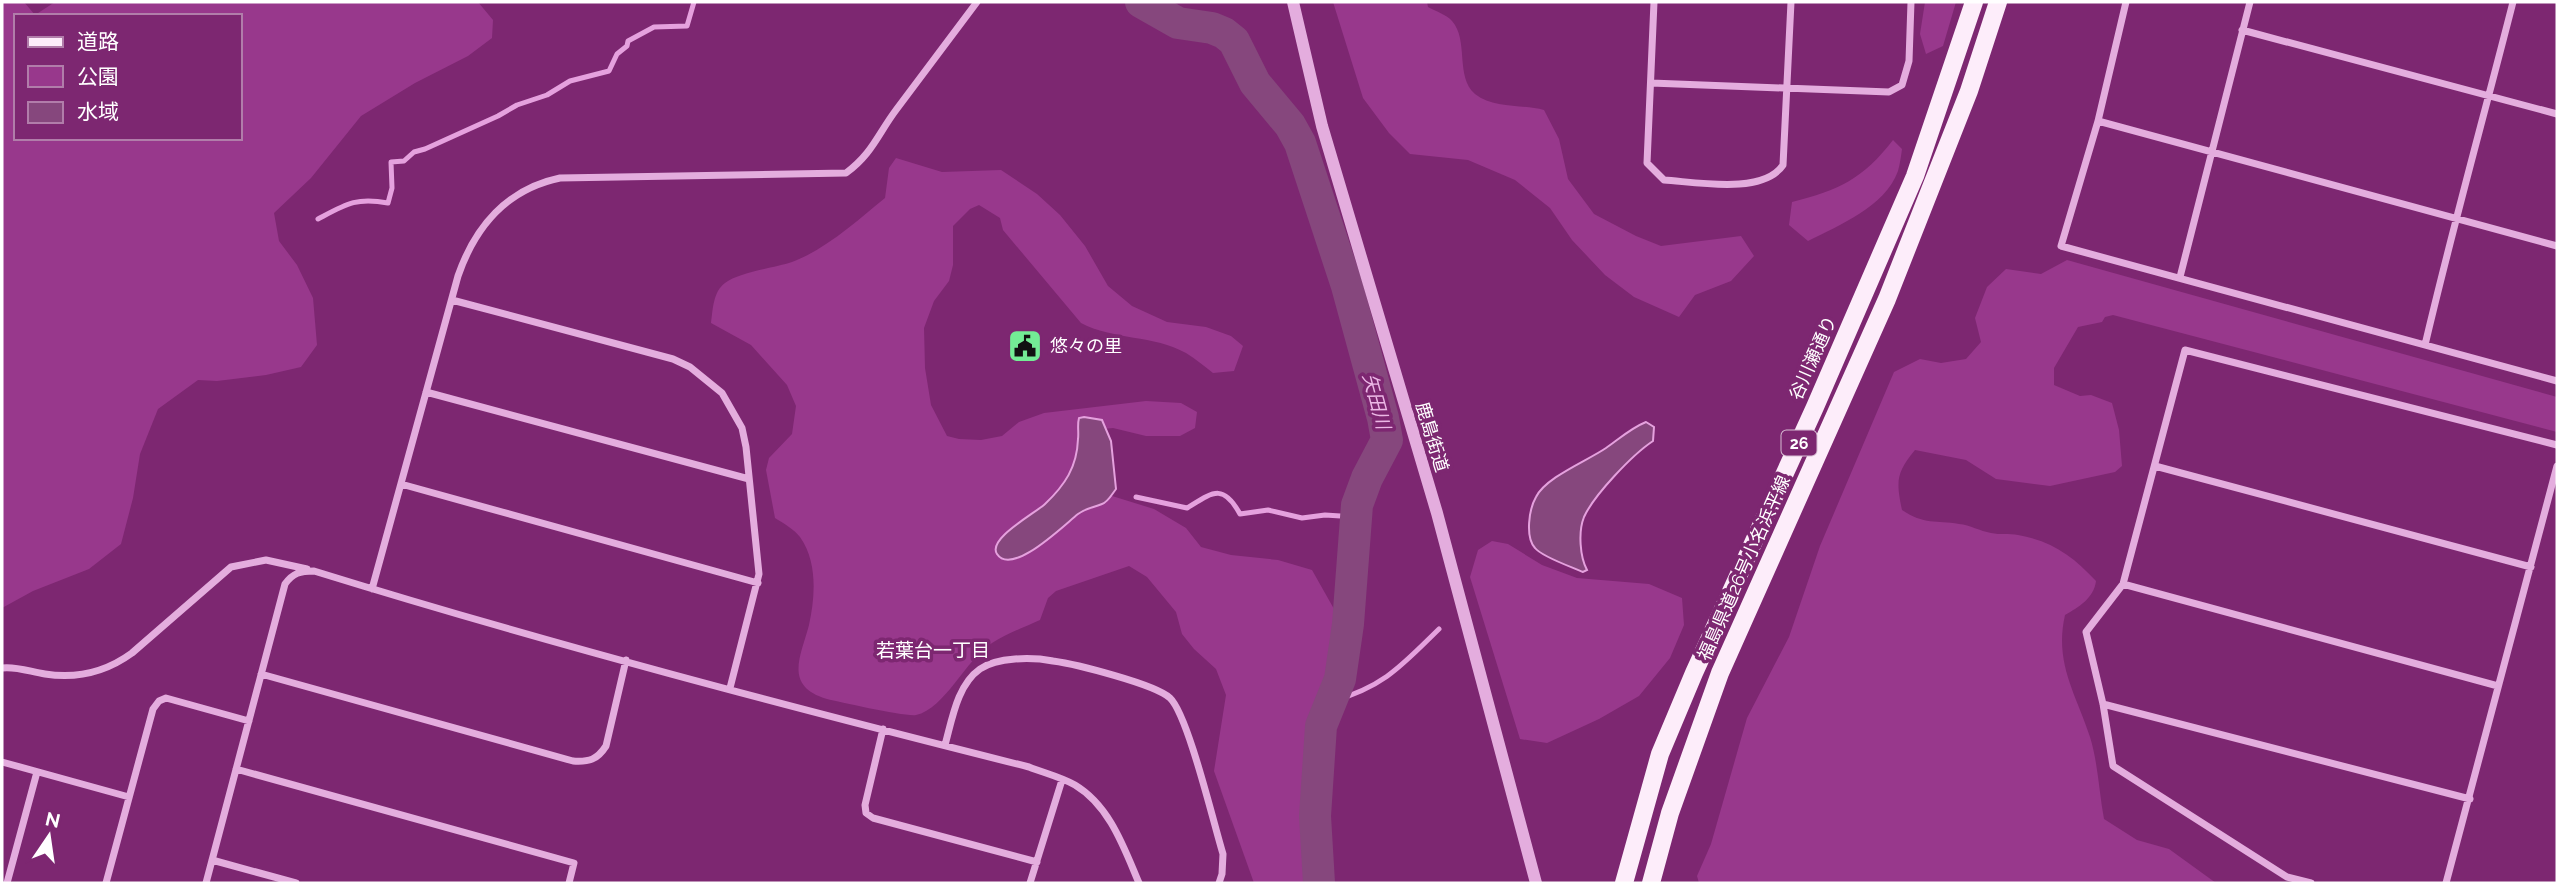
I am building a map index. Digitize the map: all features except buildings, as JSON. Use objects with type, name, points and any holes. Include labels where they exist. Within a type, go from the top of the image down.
[{"type":"main road","name":"谷川瀬通り","points":[[1624,883],[1660,754],[1915,176],[1974,2]]},
{"type":"main road","name":"福島県道26号小名浜平線","points":[[1651,883],[1670,813],[1715,684],[1887,299],[1969,91],[1998,2]]},
{"type":"street","points":[[372,589],[465,256],[485,223],[516,195],[541,182],[590,176],[846,173],[862,161],[876,144],[894,113],[977,2]]},
{"type":"street","name":"鹿島街道","points":[[1293,2],[1322,126],[1437,513],[1536,883]]},
{"type":"street","points":[[1654,2],[1647,163],[1664,180],[1743,185],[1778,173],[1783,165],[1791,2]]},
{"type":"street","points":[[1651,82],[1889,92],[1902,85],[1909,61],[1911,2]]},
{"type":"street","points":[[2126,2],[2098,121],[2061,246],[2557,381]]},
{"type":"street","points":[[2180,277],[2250,2]]},
{"type":"street","points":[[2425,345],[2455,218],[2513,2]]},
{"type":"street","points":[[2242,30],[2557,114]]},
{"type":"street","points":[[2098,121],[2557,246]]},
{"type":"street","points":[[452,300],[673,359],[690,367],[722,393],[742,428],[759,574],[730,688]]},
{"type":"street","points":[[2311,883],[2287,877],[2113,766],[2103,704],[2086,632],[2123,584],[2185,349],[2557,444]]},
{"type":"street","points":[[426,392],[749,479]]},
{"type":"street","points":[[2155,466],[2531,567]]},
{"type":"street","points":[[2446,883],[2557,466]]},
{"type":"street","points":[[401,484],[758,583]]},
{"type":"street","points":[[2,668],[62,676],[83,675],[117,664],[231,567],[266,560],[314,571],[626,660],[1029,767],[1075,786],[1102,810],[1118,835],[1139,883]]},
{"type":"street","points":[[206,883],[285,584],[296,572],[314,571]]},
{"type":"street","points":[[2123,584],[2498,686]]},
{"type":"street","points":[[261,674],[573,761],[587,762],[599,756],[606,746],[626,660]]},
{"type":"street","points":[[945,745],[966,681],[981,668],[1001,661],[1052,660],[1150,686],[1169,697],[1177,707],[1186,730],[1223,854],[1219,883]]},
{"type":"street","points":[[106,883],[153,709],[159,701],[166,698],[249,721]]},
{"type":"street","points":[[2103,704],[2470,799]]},
{"type":"street","points":[[883,729],[865,805],[866,813],[873,818],[1037,862]]},
{"type":"street","points":[[2,762],[129,797]]},
{"type":"street","points":[[236,769],[574,863],[569,883]]},
{"type":"street","points":[[7,883],[37,772]]},
{"type":"street","points":[[1030,883],[1062,780]]},
{"type":"street","points":[[212,860],[296,883]]},
{"type":"green space","points":[[2,2],[24,2],[34,14],[14,14],[14,140],[242,140],[242,14],[37,14],[55,2],[478,2],[493,20],[492,38],[468,56],[415,83],[361,116],[311,178],[274,213],[279,241],[297,265],[313,298],[317,345],[301,367],[266,375],[217,381],[198,380],[158,409],[140,454],[133,498],[121,544],[89,569],[33,591],[2,608]]},
{"type":"green space","points":[[1333,2],[1427,2],[1428,7],[1450,19],[1457,29],[1465,78],[1475,94],[1499,104],[1544,110],[1559,139],[1568,179],[1594,214],[1661,246],[1741,236],[1754,256],[1731,281],[1695,295],[1679,317],[1634,297],[1605,275],[1572,240],[1550,208],[1515,180],[1468,160],[1410,154],[1389,133],[1363,98]]},
{"type":"green space","points":[[1925,2],[1956,2],[1943,46],[1926,54],[1920,34]]},
{"type":"green space","points":[[1893,140],[1902,149],[1898,171],[1892,184],[1872,205],[1808,241],[1789,225],[1792,202],[1823,193],[1849,181],[1871,164]]},
{"type":"green space","points":[[896,158],[942,172],[1001,170],[1037,194],[1060,215],[1085,246],[1108,286],[1132,306],[1167,322],[1206,327],[1231,336],[1243,346],[1234,371],[1213,373],[1190,355],[1174,347],[1106,332],[1081,323],[1003,230],[1000,218],[979,205],[970,209],[953,226],[953,265],[949,281],[934,301],[924,328],[925,368],[931,405],[947,436],[981,440],[1002,436],[1019,422],[1044,413],[1146,401],[1181,403],[1197,412],[1195,428],[1180,436],[1146,436],[1113,428],[1093,430],[1096,491],[1154,509],[1186,528],[1201,547],[1231,555],[1278,560],[1312,570],[1347,632],[1352,655],[1345,693],[1330,740],[1320,794],[1321,883],[1254,883],[1214,771],[1226,695],[1216,669],[1182,634],[1176,612],[1147,577],[1129,566],[1056,591],[1048,598],[1040,620],[1010,633],[982,650],[946,694],[927,711],[916,715],[887,712],[827,699],[804,686],[798,669],[813,603],[814,580],[810,558],[800,537],[775,518],[766,470],[769,458],[792,434],[796,406],[787,385],[751,345],[711,323],[713,307],[718,291],[731,279],[804,257],[864,216],[885,198],[889,168]]},
{"type":"green space","points":[[2067,260],[2557,397],[2557,432],[2113,315],[2105,317],[2102,322],[2078,327],[2054,368],[2054,385],[2080,396],[2091,395],[2112,403],[2119,430],[2122,466],[2115,472],[2050,486],[1996,479],[1966,460],[1915,450],[1904,465],[1899,478],[1902,510],[1924,520],[1963,525],[1991,533],[2015,534],[2041,541],[2070,557],[2096,581],[2089,597],[2065,615],[2062,648],[2068,678],[2093,747],[2104,819],[2137,840],[2169,849],[2216,883],[1699,883],[1697,876],[1711,844],[1747,718],[1789,637],[1820,546],[1894,372],[1920,359],[1941,363],[1966,359],[1981,342],[1975,318],[1987,287],[2006,269],[2041,274]]},
{"type":"green space","points":[[1492,541],[1508,544],[1542,565],[1577,578],[1649,584],[1682,598],[1684,625],[1670,658],[1639,696],[1599,719],[1547,743],[1520,739],[1470,577],[1478,550]]},
{"type":"water","points":[[1079,418],[1102,420],[1111,441],[1116,489],[1106,502],[1081,512],[1026,554],[1014,559],[1004,559],[997,554],[999,541],[1013,527],[1045,504],[1069,475],[1077,449]]},
{"type":"water","points":[[1646,422],[1654,427],[1653,441],[1614,476],[1584,517],[1581,544],[1587,570],[1583,572],[1550,558],[1535,548],[1530,537],[1529,523],[1534,502],[1541,490],[1558,476]]},
{"type":"waterway","points":[[318,219],[359,201],[388,203],[392,188],[391,162],[404,161],[414,152],[498,116],[517,105],[547,95],[570,81],[609,71],[617,54],[627,46],[628,41],[654,27],[687,26],[694,2]]},
{"type":"waterway","name":"矢田川","points":[[1141,2],[1178,23],[1212,28],[1234,41],[1255,83],[1290,125],[1300,143],[1347,286],[1383,418],[1387,440],[1367,478],[1357,505],[1348,624],[1340,679],[1321,726],[1315,816],[1319,883]]},
{"type":"waterway","points":[[1136,497],[1187,508],[1217,493],[1228,498],[1240,514],[1268,510],[1302,518],[1325,515],[1356,517]]},
{"type":"waterway","points":[[1333,701],[1366,688],[1392,673],[1439,629]]},
{"type":"place","name":"悠々の里","points":[[1025,346]]},
{"type":"district","name":"若葉台一丁目","points":[[933,650]]}]
